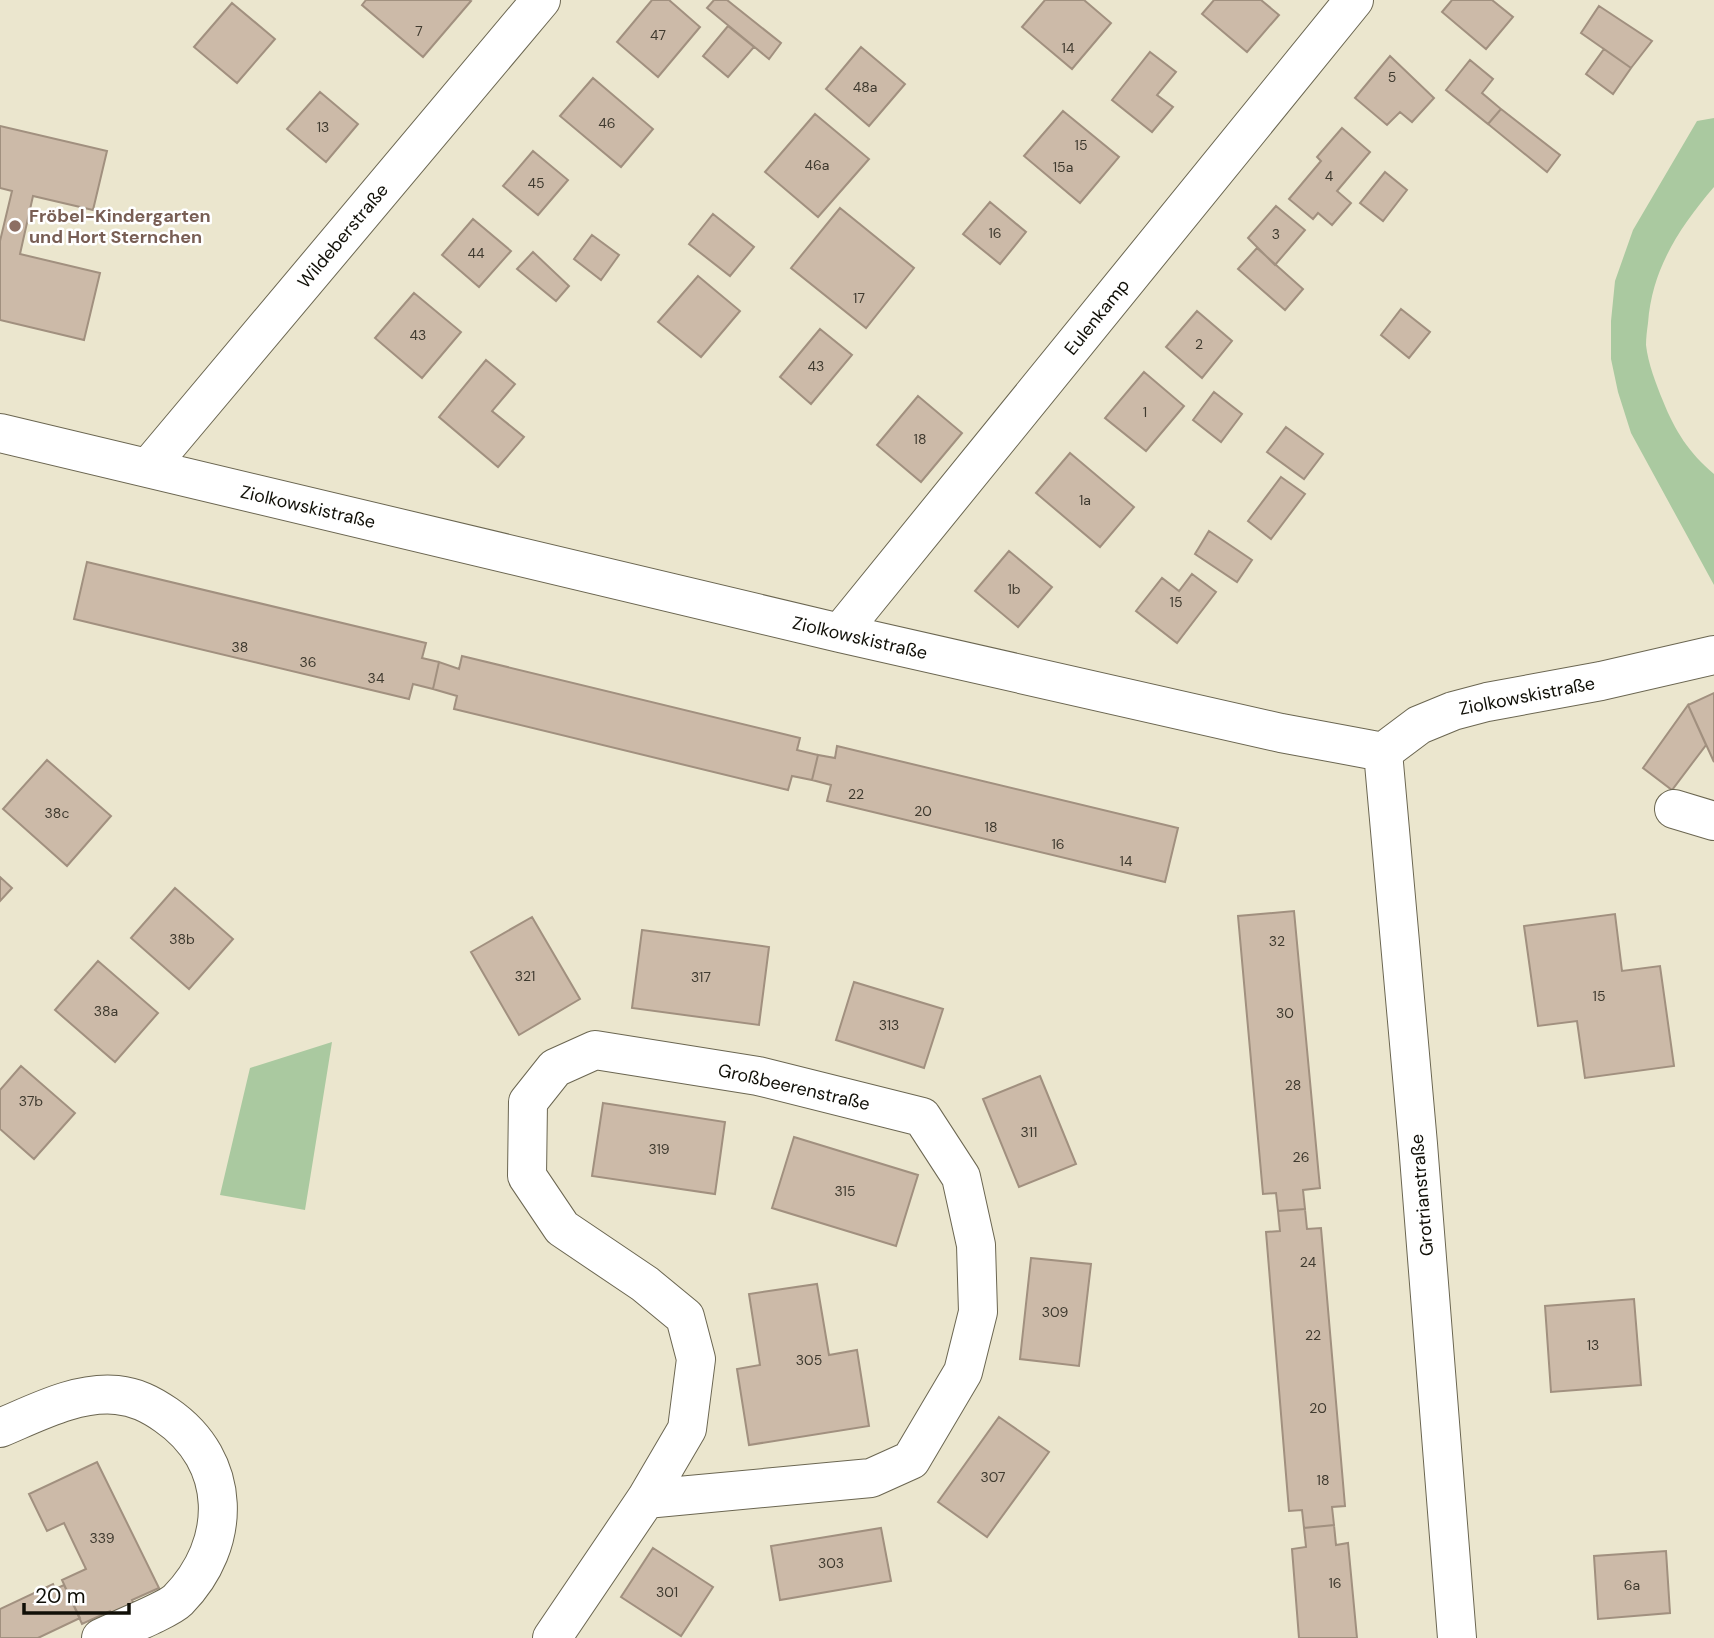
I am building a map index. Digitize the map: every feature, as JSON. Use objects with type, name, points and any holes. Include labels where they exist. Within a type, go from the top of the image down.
[{"type":"street","name":"Eulenkamp","points":[[840,634],[1354,0]]},
{"type":"street","name":"Wildeberstraße","points":[[148,468],[537,1]]},
{"type":"street","name":"Ziolkowskistraße","points":[[0,433],[840,634],[1281,733],[1383,752],[1419,725],[1453,710],[1601,681],[1714,655]]},
{"type":"street","name":"Grotrianstraße","points":[[1383,752],[1418,1144],[1457,1638]]},
{"type":"street","points":[[1674,809],[1714,821]]},
{"type":"street","name":"Großbeerenstraße","points":[[552,1638],[646,1499],[687,1429],[696,1359],[685,1317],[645,1284],[562,1228],[527,1176],[528,1102],[555,1068],[595,1050],[758,1076],[922,1117],[961,1177],[976,1245],[978,1312],[963,1372],[911,1460],[871,1478],[646,1499]]},
{"type":"street","points":[[0,1428],[89,1395],[117,1395],[147,1402],[181,1425],[203,1452],[217,1487],[218,1526],[204,1565],[176,1602],[101,1638]]},
{"type":"green space","points":[[1714,118],[1714,187],[1689,218],[1661,267],[1651,303],[1646,345],[1655,381],[1673,422],[1690,450],[1714,474],[1714,585],[1631,433],[1611,359],[1611,321],[1615,281],[1633,230],[1697,121]]},
{"type":"green space","points":[[332,1042],[305,1210],[220,1195],[250,1068]]},
{"type":"building","points":[[366,0],[471,1],[423,57],[362,5]]},
{"type":"building","points":[[652,0],[669,0],[700,27],[658,77],[617,42]]},
{"type":"building","points":[[714,0],[727,0],[781,43],[769,59],[707,8]]},
{"type":"building","points":[[1045,0],[1084,0],[1111,23],[1072,69],[1022,27]]},
{"type":"building","points":[[1214,0],[1261,0],[1279,15],[1247,52],[1202,14]]},
{"type":"building","points":[[1452,0],[1492,0],[1513,17],[1486,49],[1442,12]]},
{"type":"building","points":[[232,3],[275,39],[237,83],[194,47]]},
{"type":"building","points":[[1599,6],[1652,41],[1631,68],[1581,33]]},
{"type":"building","points":[[728,26],[754,47],[728,77],[703,56]]},
{"type":"building","points":[[861,47],[905,84],[869,126],[826,89]]},
{"type":"building","points":[[1604,49],[1631,68],[1613,94],[1586,74]]},
{"type":"building","points":[[1150,52],[1176,72],[1157,95],[1173,107],[1152,132],[1112,100]]},
{"type":"building","points":[[1390,56],[1434,98],[1412,122],[1400,112],[1387,125],[1355,98]]},
{"type":"building","points":[[1470,60],[1493,79],[1482,93],[1501,109],[1488,124],[1446,90]]},
{"type":"building","points":[[593,78],[653,129],[621,167],[560,116]]},
{"type":"building","points":[[320,92],[358,124],[326,162],[287,129]]},
{"type":"building","points":[[1501,109],[1560,155],[1547,172],[1488,124]]},
{"type":"building","points":[[1063,111],[1119,157],[1080,203],[1024,156]]},
{"type":"building","points":[[815,114],[869,159],[818,217],[765,172]]},
{"type":"building","name":"Fröbel-Kindergarten und Hort Sternchen","points":[[0,126],[107,151],[93,210],[33,196],[20,254],[100,273],[84,340],[0,320],[0,241],[12,191],[0,188]]},
{"type":"building","points":[[1342,128],[1370,152],[1337,191],[1351,203],[1332,225],[1318,213],[1313,219],[1289,199],[1321,161],[1317,157]]},
{"type":"building","points":[[533,151],[568,180],[538,215],[503,186]]},
{"type":"building","points":[[1385,172],[1407,190],[1383,221],[1360,203]]},
{"type":"building","points":[[990,202],[1026,232],[1000,264],[963,234]]},
{"type":"building","points":[[1276,206],[1305,230],[1275,265],[1248,238]]},
{"type":"building","points":[[840,208],[914,268],[866,328],[791,268]]},
{"type":"building","points":[[713,214],[754,247],[730,276],[689,244]]},
{"type":"building","points":[[473,219],[511,251],[479,287],[442,255]]},
{"type":"building","points":[[592,235],[619,255],[601,280],[574,259]]},
{"type":"building","points":[[1257,248],[1303,289],[1285,310],[1238,269]]},
{"type":"building","points":[[533,252],[569,286],[556,301],[517,269]]},
{"type":"building","points":[[698,276],[740,311],[701,357],[658,322]]},
{"type":"building","points":[[414,293],[461,332],[422,378],[375,338]]},
{"type":"building","points":[[1401,309],[1430,332],[1409,358],[1381,335]]},
{"type":"building","points":[[1197,311],[1232,341],[1202,378],[1166,347]]},
{"type":"building","points":[[820,329],[852,355],[811,404],[780,377]]},
{"type":"building","points":[[486,360],[515,384],[492,411],[524,437],[498,467],[439,417]]},
{"type":"building","points":[[1144,372],[1184,406],[1146,451],[1105,418]]},
{"type":"building","points":[[1214,392],[1242,414],[1221,442],[1193,420]]},
{"type":"building","points":[[918,396],[962,433],[921,482],[877,445]]},
{"type":"building","points":[[1286,427],[1323,454],[1304,479],[1267,452]]},
{"type":"building","points":[[1070,453],[1134,507],[1100,547],[1036,493]]},
{"type":"building","points":[[1281,477],[1305,494],[1271,539],[1248,521]]},
{"type":"building","points":[[1209,531],[1252,560],[1237,582],[1195,554]]},
{"type":"building","points":[[1009,551],[1052,587],[1018,627],[975,591]]},
{"type":"building","points":[[87,562],[426,643],[422,658],[439,662],[433,689],[413,684],[409,699],[74,619]]},
{"type":"building","points":[[1192,574],[1216,592],[1177,643],[1136,611],[1162,578],[1179,591]]},
{"type":"building","points":[[462,656],[800,738],[797,750],[818,755],[812,780],[792,776],[788,790],[454,709],[457,696],[433,689],[439,662],[459,669]]},
{"type":"building","points":[[1714,693],[1714,762],[1688,705]]},
{"type":"building","points":[[1688,705],[1706,745],[1672,790],[1643,768]]},
{"type":"building","points":[[837,746],[1178,828],[1165,882],[827,801],[831,785],[812,780],[818,755],[835,758]]},
{"type":"building","points":[[47,760],[111,816],[67,866],[3,809]]},
{"type":"building","points":[[0,877],[12,888],[0,901]]},
{"type":"building","points":[[175,888],[233,939],[189,989],[131,938]]},
{"type":"building","points":[[1294,911],[1320,1188],[1303,1190],[1305,1209],[1278,1211],[1276,1193],[1263,1194],[1238,916]]},
{"type":"building","points":[[1615,914],[1622,971],[1660,966],[1674,1066],[1585,1078],[1577,1021],[1538,1026],[1524,926]]},
{"type":"building","points":[[532,917],[580,999],[519,1035],[471,952]]},
{"type":"building","points":[[642,930],[769,947],[759,1025],[632,1008]]},
{"type":"building","points":[[98,961],[158,1013],[115,1062],[55,1010]]},
{"type":"building","points":[[854,982],[943,1009],[924,1068],[836,1040]]},
{"type":"building","points":[[21,1066],[75,1113],[34,1159],[0,1129],[0,1090]]},
{"type":"building","points":[[1040,1076],[1076,1164],[1019,1187],[983,1099]]},
{"type":"building","points":[[603,1103],[725,1122],[715,1194],[592,1176]]},
{"type":"building","points":[[794,1137],[918,1175],[896,1246],[772,1208]]},
{"type":"building","points":[[1305,1209],[1307,1229],[1321,1228],[1345,1506],[1332,1507],[1334,1525],[1304,1528],[1302,1510],[1289,1511],[1266,1232],[1280,1231],[1278,1211]]},
{"type":"building","points":[[1031,1258],[1091,1264],[1079,1366],[1020,1359]]},
{"type":"building","points":[[817,1284],[829,1355],[857,1350],[869,1426],[749,1445],[737,1369],[760,1365],[749,1294]]},
{"type":"building","points":[[1634,1299],[1641,1385],[1551,1392],[1545,1306]]},
{"type":"building","points":[[999,1417],[1049,1452],[987,1537],[938,1502]]},
{"type":"building","points":[[97,1462],[159,1588],[132,1600],[135,1606],[112,1616],[110,1611],[82,1624],[62,1580],[86,1569],[64,1523],[47,1531],[29,1494]]},
{"type":"building","points":[[1334,1525],[1336,1545],[1348,1543],[1357,1638],[1299,1638],[1292,1549],[1306,1547],[1304,1528]]},
{"type":"building","points":[[881,1528],[891,1581],[780,1600],[771,1546]]},
{"type":"building","points":[[653,1548],[713,1587],[681,1636],[621,1597]]},
{"type":"building","points":[[1666,1551],[1670,1613],[1598,1619],[1594,1556]]},
{"type":"building","points":[[53,1584],[55,1589],[64,1585],[80,1618],[38,1638],[0,1638],[0,1609]]},
{"type":"place","name":"Fröbel-Kindergarten und Hort Sternchen","points":[[15,226]]}]
